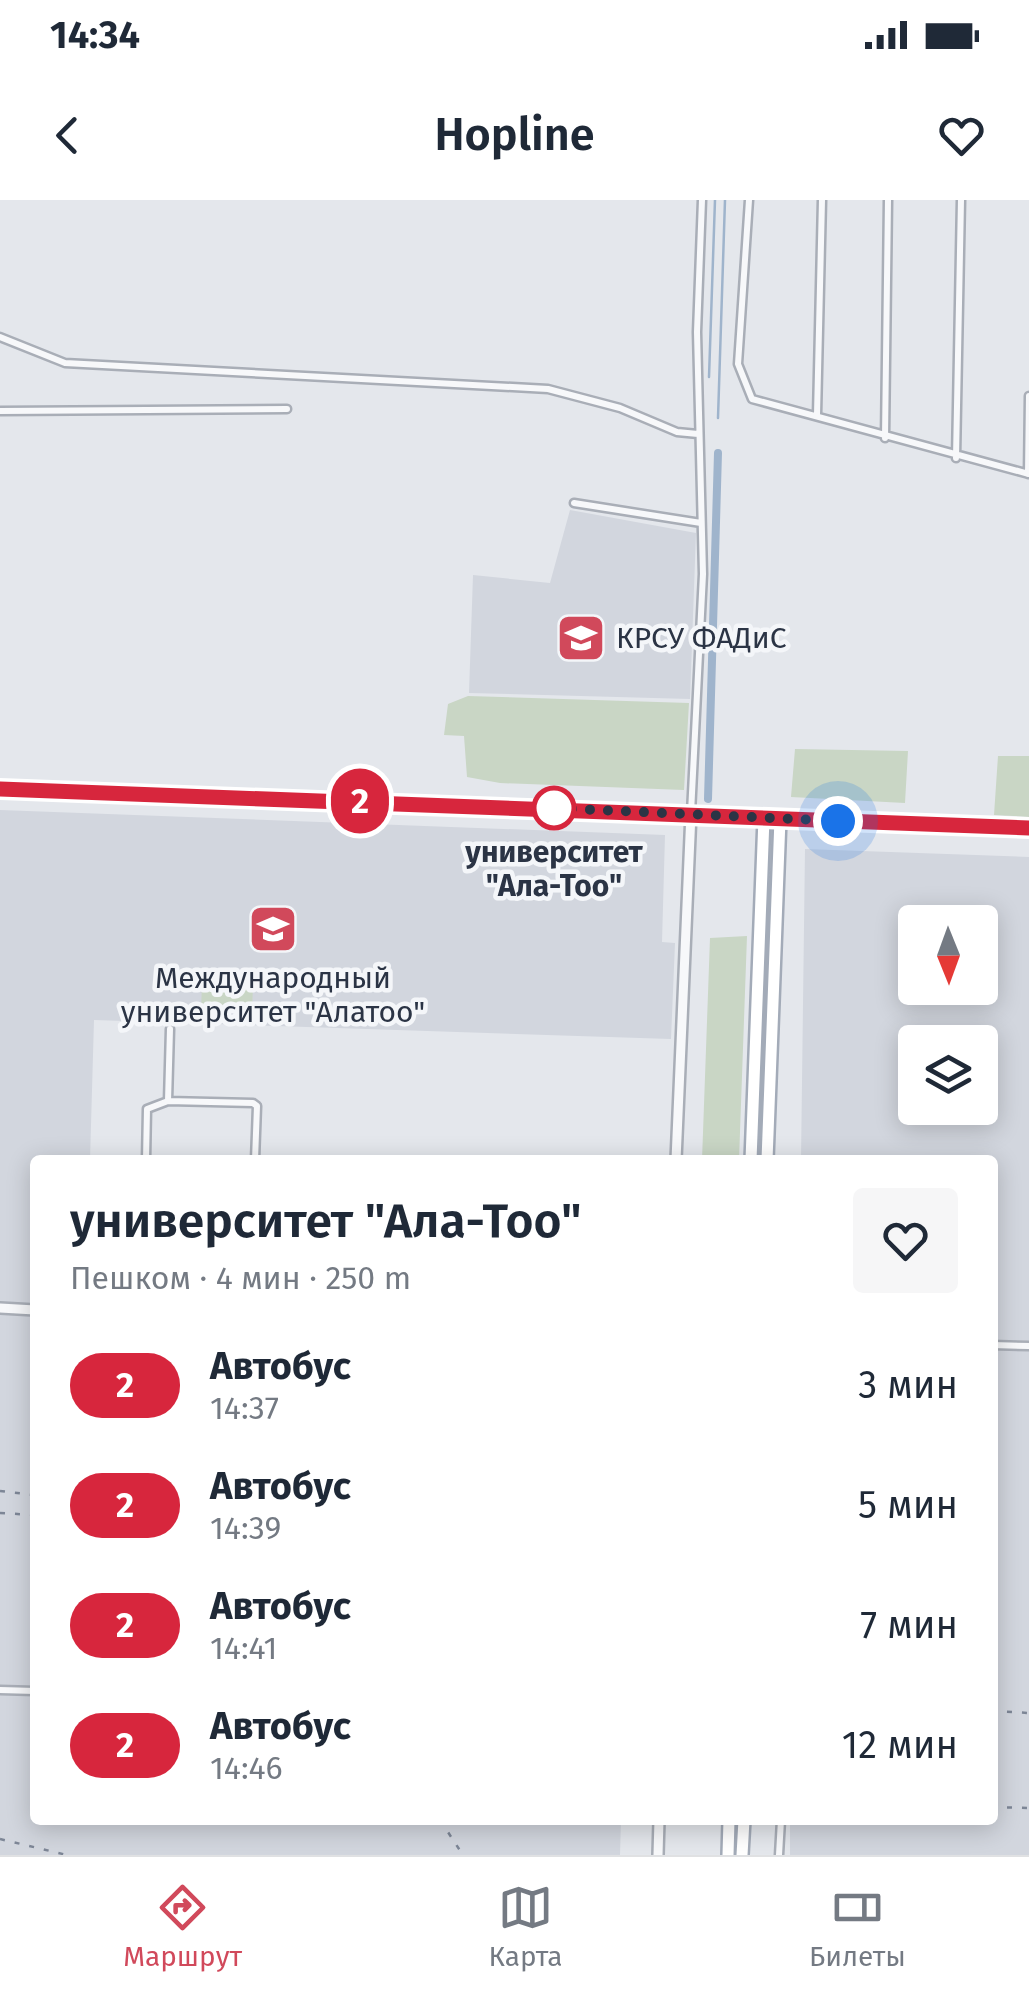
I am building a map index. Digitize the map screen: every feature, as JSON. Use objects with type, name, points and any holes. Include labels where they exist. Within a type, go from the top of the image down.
[{"type":"main road","points":[[0,789],[1029,828]]},
{"type":"main road","points":[[752,1155],[764,818]]},
{"type":"main road","points":[[767,1155],[780,819]]},
{"type":"main road","points":[[754,1103],[768,1104]]},
{"type":"main road","points":[[728,1855],[729,1825]]},
{"type":"main road","points":[[742,1855],[744,1825]]},
{"type":"street","points":[[676,1155],[703,574],[698,430],[702,200]]},
{"type":"street","points":[[750,200],[738,364],[752,398],[956,458],[1028,474],[1029,396]]},
{"type":"street","points":[[817,415],[822,200]]},
{"type":"street","points":[[885,438],[888,200]]},
{"type":"street","points":[[956,458],[961,200]]},
{"type":"street","points":[[0,336],[65,363],[548,389],[620,408],[677,432],[698,430]]},
{"type":"street","points":[[0,410],[287,409]]},
{"type":"street","points":[[574,502],[701,524]]},
{"type":"street","points":[[168,1101],[170,1030]]},
{"type":"street","points":[[146,1155],[147,1109],[168,1101],[253,1102],[258,1106],[256,1155]]},
{"type":"street","points":[[0,1308],[30,1310]]},
{"type":"street","points":[[998,1345],[1029,1346]]},
{"type":"street","points":[[0,1690],[30,1691]]},
{"type":"street","points":[[658,1855],[659,1825]]},
{"type":"street","points":[[779,1855],[781,1825]]},
{"type":"shaded area","name":"КРСУ ФАДиС","points":[[570,510],[696,533],[690,699],[469,693],[473,575],[550,583]]},
{"type":"shaded area","points":[[0,810],[665,835],[662,942],[675,943],[671,1039],[94,1020],[90,1155],[30,1155],[30,1825],[621,1825],[620,1855],[0,1855]]},
{"type":"shaded area","points":[[805,849],[1029,857],[1029,1855],[790,1855],[790,1825],[998,1825],[998,1155],[801,1155]]},
{"type":"green space","points":[[468,696],[689,703],[684,790],[500,783],[467,777],[464,736],[444,735],[448,704]]},
{"type":"green space","points":[[795,749],[908,751],[905,803],[791,797]]},
{"type":"green space","points":[[998,756],[1029,756],[1029,817],[994,815]]},
{"type":"green space","points":[[747,936],[739,1155],[702,1155],[710,938]]},
{"type":"green space","points":[[202,983],[253,984],[252,1013],[201,1011]]},
{"type":"waterway","points":[[709,377],[715,200]]},
{"type":"waterway","points":[[718,418],[725,200]]},
{"type":"waterway","points":[[708,799],[718,453]]},
{"type":"railway","points":[[0,1491],[30,1494]]},
{"type":"railway","points":[[0,1513],[30,1515]]},
{"type":"railway","points":[[998,1711],[1029,1713]]},
{"type":"railway","points":[[998,1807],[1029,1808]]},
{"type":"railway","points":[[443,1825],[463,1855]]},
{"type":"railway","points":[[0,1839],[67,1855]]},
{"type":"bus line","name":"2","points":[[0,789],[1029,828]]},
{"type":"place","name":"КРСУ ФАДиС","points":[[581,638]]},
{"type":"place","name":"университет \"Ала-Тоо\"","points":[[554,808]]},
{"type":"place","name":"Международный университет \"Алатоо\"","points":[[273,929]]},
{"type":"route","points":[[554,808],[838,821]]}]
